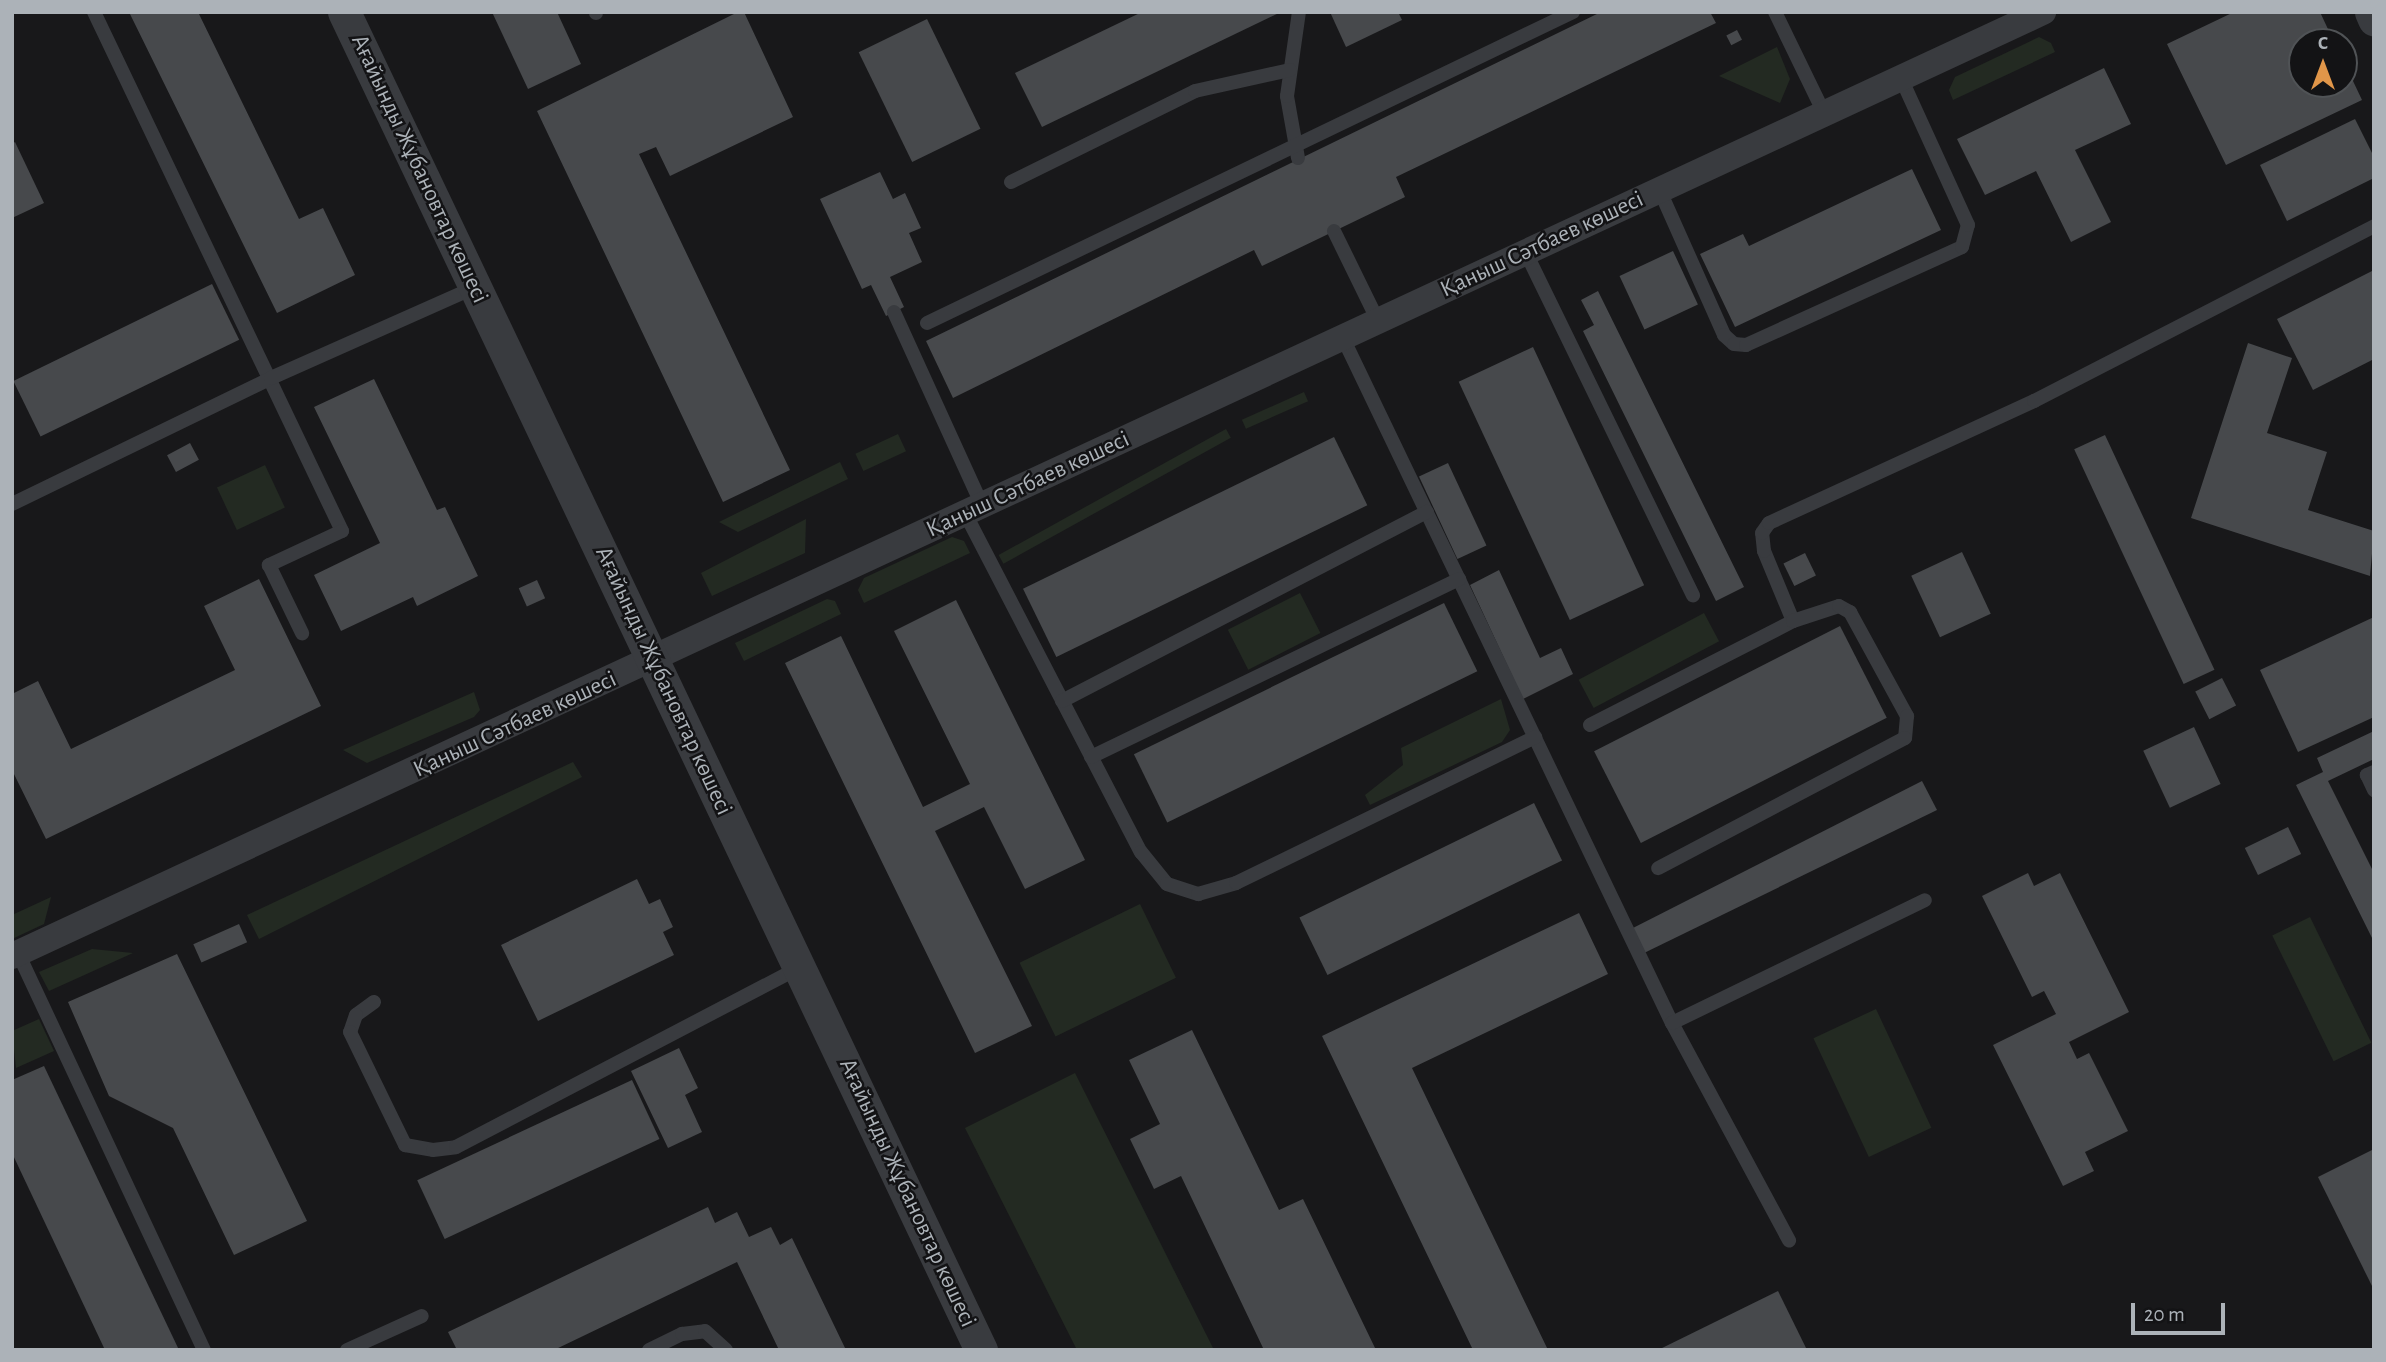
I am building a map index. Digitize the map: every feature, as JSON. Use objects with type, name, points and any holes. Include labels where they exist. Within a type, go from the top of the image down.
[{"type":"street","name":"Ағайынды Жұбановтар көшесі","points":[[344,12],[981,1350]]},
{"type":"street","points":[[2371,12],[2374,19]]},
{"type":"street","name":"Қаныш Сәтбаев көшесі","points":[[15,954],[653,661],[2031,15]]},
{"type":"lane","points":[[94,12],[342,531],[269,565],[302,633]]},
{"type":"lane","points":[[1295,152],[1287,96],[1298,12]]},
{"type":"lane","points":[[927,323],[1295,152],[1573,12]]},
{"type":"lane","points":[[1775,12],[1824,113]]},
{"type":"lane","points":[[1011,182],[1195,91],[1290,70]]},
{"type":"lane","points":[[1660,191],[1724,335],[1734,344],[1746,345],[1962,247],[1968,225],[1901,78]]},
{"type":"lane","points":[[1794,621],[1764,551],[1762,533],[1769,523],[2034,401],[2374,226]]},
{"type":"lane","points":[[1334,231],[1378,321]]},
{"type":"lane","points":[[1526,253],[1693,596]]},
{"type":"lane","points":[[12,504],[271,378],[475,287]]},
{"type":"lane","points":[[894,312],[975,511],[1062,701],[1141,852],[1167,884],[1198,894],[1236,883],[1535,737]]},
{"type":"lane","points":[[1342,338],[1672,1023],[1789,1241]]},
{"type":"lane","points":[[1062,701],[1427,513]]},
{"type":"lane","points":[[1091,757],[1459,579]]},
{"type":"lane","points":[[1590,725],[1826,606],[1850,612],[1907,716],[1905,738],[1658,868]]},
{"type":"lane","points":[[2374,772],[2367,775],[2374,790]]},
{"type":"lane","points":[[1672,1023],[1925,900]]},
{"type":"lane","points":[[15,954],[204,1350]]},
{"type":"lane","points":[[374,1002],[356,1015],[350,1032],[405,1145],[433,1150],[456,1147],[799,968]]},
{"type":"lane","points":[[347,1350],[422,1316]]},
{"type":"lane","points":[[649,1350],[682,1334],[705,1331],[726,1350]]},
{"type":"shaded area","points":[[2039,37],[2051,43],[2055,52],[1953,100],[1949,90],[1955,77]]},
{"type":"shaded area","points":[[1777,47],[1790,79],[1780,103],[1719,76]]},
{"type":"shaded area","points":[[1304,392],[1308,401],[1246,429],[1242,420]]},
{"type":"shaded area","points":[[1226,429],[1231,438],[1003,564],[999,555]]},
{"type":"shaded area","points":[[898,434],[906,451],[863,471],[855,454]]},
{"type":"shaded area","points":[[840,462],[848,479],[738,532],[719,522]]},
{"type":"shaded area","points":[[265,465],[285,508],[237,530],[217,487]]},
{"type":"shaded area","points":[[806,519],[805,553],[712,596],[701,573]]},
{"type":"shaded area","points":[[952,537],[964,541],[970,553],[864,603],[858,590],[864,578]]},
{"type":"shaded area","points":[[1300,593],[1320,633],[1248,670],[1228,630]]},
{"type":"shaded area","points":[[827,599],[835,601],[841,614],[744,661],[735,643]]},
{"type":"shaded area","points":[[1704,613],[1719,641],[1594,708],[1579,680]]},
{"type":"shaded area","points":[[474,692],[480,710],[474,717],[367,763],[343,750]]},
{"type":"shaded area","points":[[1501,699],[1510,730],[1502,742],[1370,805],[1365,795],[1403,765],[1401,748]]},
{"type":"shaded area","points":[[573,762],[582,777],[259,939],[247,915]]},
{"type":"shaded area","points":[[51,897],[44,924],[12,939],[12,915]]},
{"type":"shaded area","points":[[1140,904],[1176,978],[1056,1036],[1020,963]]},
{"type":"shaded area","points":[[2310,917],[2371,1043],[2334,1061],[2272,935]]},
{"type":"shaded area","points":[[92,949],[133,953],[49,991],[39,972]]},
{"type":"shaded area","points":[[1876,1009],[1931,1128],[1869,1157],[1813,1038]]},
{"type":"shaded area","points":[[39,1019],[54,1051],[16,1068],[12,1031]]},
{"type":"shaded area","points":[[1075,1073],[1214,1350],[1077,1350],[965,1128]]},
{"type":"building","points":[[129,12],[198,12],[299,219],[323,208],[355,275],[277,313]]},
{"type":"building","points":[[492,12],[557,12],[581,64],[528,89]]},
{"type":"building","points":[[738,12],[744,12],[793,117],[670,176],[656,147],[639,154],[790,470],[723,502],[537,111]]},
{"type":"building","points":[[1142,12],[1281,12],[1042,127],[1015,73]]},
{"type":"building","points":[[1330,12],[1398,12],[1402,20],[1346,47]]},
{"type":"building","points":[[1601,12],[1710,12],[1716,23],[1396,177],[1405,197],[1262,266],[1254,250],[953,398],[926,341]]},
{"type":"building","points":[[2234,12],[2320,12],[2327,28],[2288,28],[2288,98],[2358,98],[2358,92],[2362,100],[2226,165],[2167,44]]},
{"type":"building","points":[[927,19],[980,129],[912,162],[859,52]]},
{"type":"building","points":[[1737,30],[1742,40],[1731,45],[1726,35]]},
{"type":"building","points":[[2104,68],[2131,124],[2075,150],[2111,222],[2071,242],[2036,171],[1985,195],[1957,139]]},
{"type":"building","points":[[2355,119],[2374,157],[2374,178],[2287,221],[2260,165]]},
{"type":"building","points":[[15,142],[44,203],[12,218],[12,144]]},
{"type":"building","points":[[1912,169],[1941,230],[1735,327],[1700,254],[1743,234],[1749,246]]},
{"type":"building","points":[[880,172],[893,199],[905,193],[921,228],[909,233],[922,262],[890,277],[904,307],[886,316],[871,285],[862,289],[820,199]]},
{"type":"building","points":[[1673,251],[1698,304],[1644,329],[1620,276]]},
{"type":"building","points":[[2374,270],[2374,359],[2313,390],[2277,319]]},
{"type":"building","points":[[212,284],[239,340],[41,437],[13,381]]},
{"type":"building","points":[[1598,291],[1744,587],[1716,601],[1583,331],[1594,325],[1581,300]]},
{"type":"building","points":[[2248,343],[2292,358],[2267,433],[2327,452],[2308,510],[2374,531],[2370,576],[2191,518]]},
{"type":"building","points":[[1533,347],[1644,585],[1570,620],[1459,382]]},
{"type":"building","points":[[374,379],[437,510],[445,507],[478,576],[417,606],[413,597],[341,631],[314,575],[380,543],[314,407]]},
{"type":"building","points":[[2105,435],[2214,670],[2184,684],[2074,449]]},
{"type":"building","points":[[1334,437],[1367,505],[1056,657],[1023,589]]},
{"type":"building","points":[[190,443],[199,460],[176,472],[167,455]]},
{"type":"building","points":[[1448,463],[1486,545],[1457,559],[1419,477]]},
{"type":"building","points":[[1962,552],[1991,614],[1940,637],[1911,576]]},
{"type":"building","points":[[1805,553],[1816,575],[1794,586],[1783,564]]},
{"type":"building","points":[[1499,570],[1540,658],[1561,648],[1573,674],[1523,699],[1470,585]]},
{"type":"building","points":[[259,579],[321,706],[46,839],[12,770],[12,694],[38,681],[71,749],[235,670],[204,606]]},
{"type":"building","points":[[537,580],[545,598],[527,606],[519,588]]},
{"type":"building","points":[[956,600],[1085,860],[1025,889],[984,807],[935,831],[1032,1026],[975,1053],[785,663],[841,636],[923,807],[970,784],[894,631]]},
{"type":"building","points":[[1444,603],[1477,671],[1167,823],[1134,754]]},
{"type":"building","points":[[2374,617],[2374,717],[2298,752],[2260,670]]},
{"type":"building","points":[[1840,626],[1887,718],[1641,843],[1594,751]]},
{"type":"building","points":[[2222,678],[2236,706],[2209,719],[2195,692]]},
{"type":"building","points":[[2194,727],[2221,784],[2170,808],[2143,751]]},
{"type":"building","points":[[2374,731],[2374,759],[2328,781],[2374,873],[2374,942],[2296,785],[2323,772],[2317,758]]},
{"type":"building","points":[[1922,781],[1937,810],[1642,954],[1631,929]]},
{"type":"building","points":[[1534,803],[1562,861],[1327,975],[1299,917]]},
{"type":"building","points":[[2288,827],[2301,854],[2258,875],[2245,848]]},
{"type":"building","points":[[2028,873],[2034,886],[2060,873],[2129,1012],[2069,1042],[2077,1059],[2089,1053],[2128,1131],[2085,1152],[2094,1171],[2063,1186],[1993,1045],[2056,1014],[2044,991],[2032,997],[1982,896]]},
{"type":"building","points":[[637,879],[649,904],[660,899],[673,927],[663,932],[674,955],[538,1021],[501,945]]},
{"type":"building","points":[[1579,913],[1608,974],[1412,1068],[1548,1350],[1473,1350],[1322,1036]]},
{"type":"building","points":[[239,924],[247,942],[201,963],[193,944]]},
{"type":"building","points":[[177,954],[307,1221],[234,1255],[173,1128],[109,1096],[68,1002]]},
{"type":"building","points":[[1192,1030],[1279,1210],[1303,1199],[1376,1350],[1264,1350],[1181,1176],[1154,1189],[1130,1139],[1160,1124],[1129,1060]]},
{"type":"building","points":[[679,1048],[698,1088],[685,1095],[702,1132],[668,1148],[631,1071]]},
{"type":"building","points":[[44,1066],[179,1350],[105,1350],[12,1153],[12,1080]]},
{"type":"building","points":[[632,1080],[659,1139],[445,1239],[417,1180]]},
{"type":"building","points":[[2374,1149],[2374,1290],[2318,1177]]},
{"type":"building","points":[[708,1207],[715,1223],[737,1212],[749,1237],[771,1227],[780,1245],[792,1238],[846,1350],[779,1350],[737,1262],[554,1350],[457,1350],[448,1332]]},
{"type":"building","points":[[1778,1291],[1807,1350],[1658,1350]]}]
